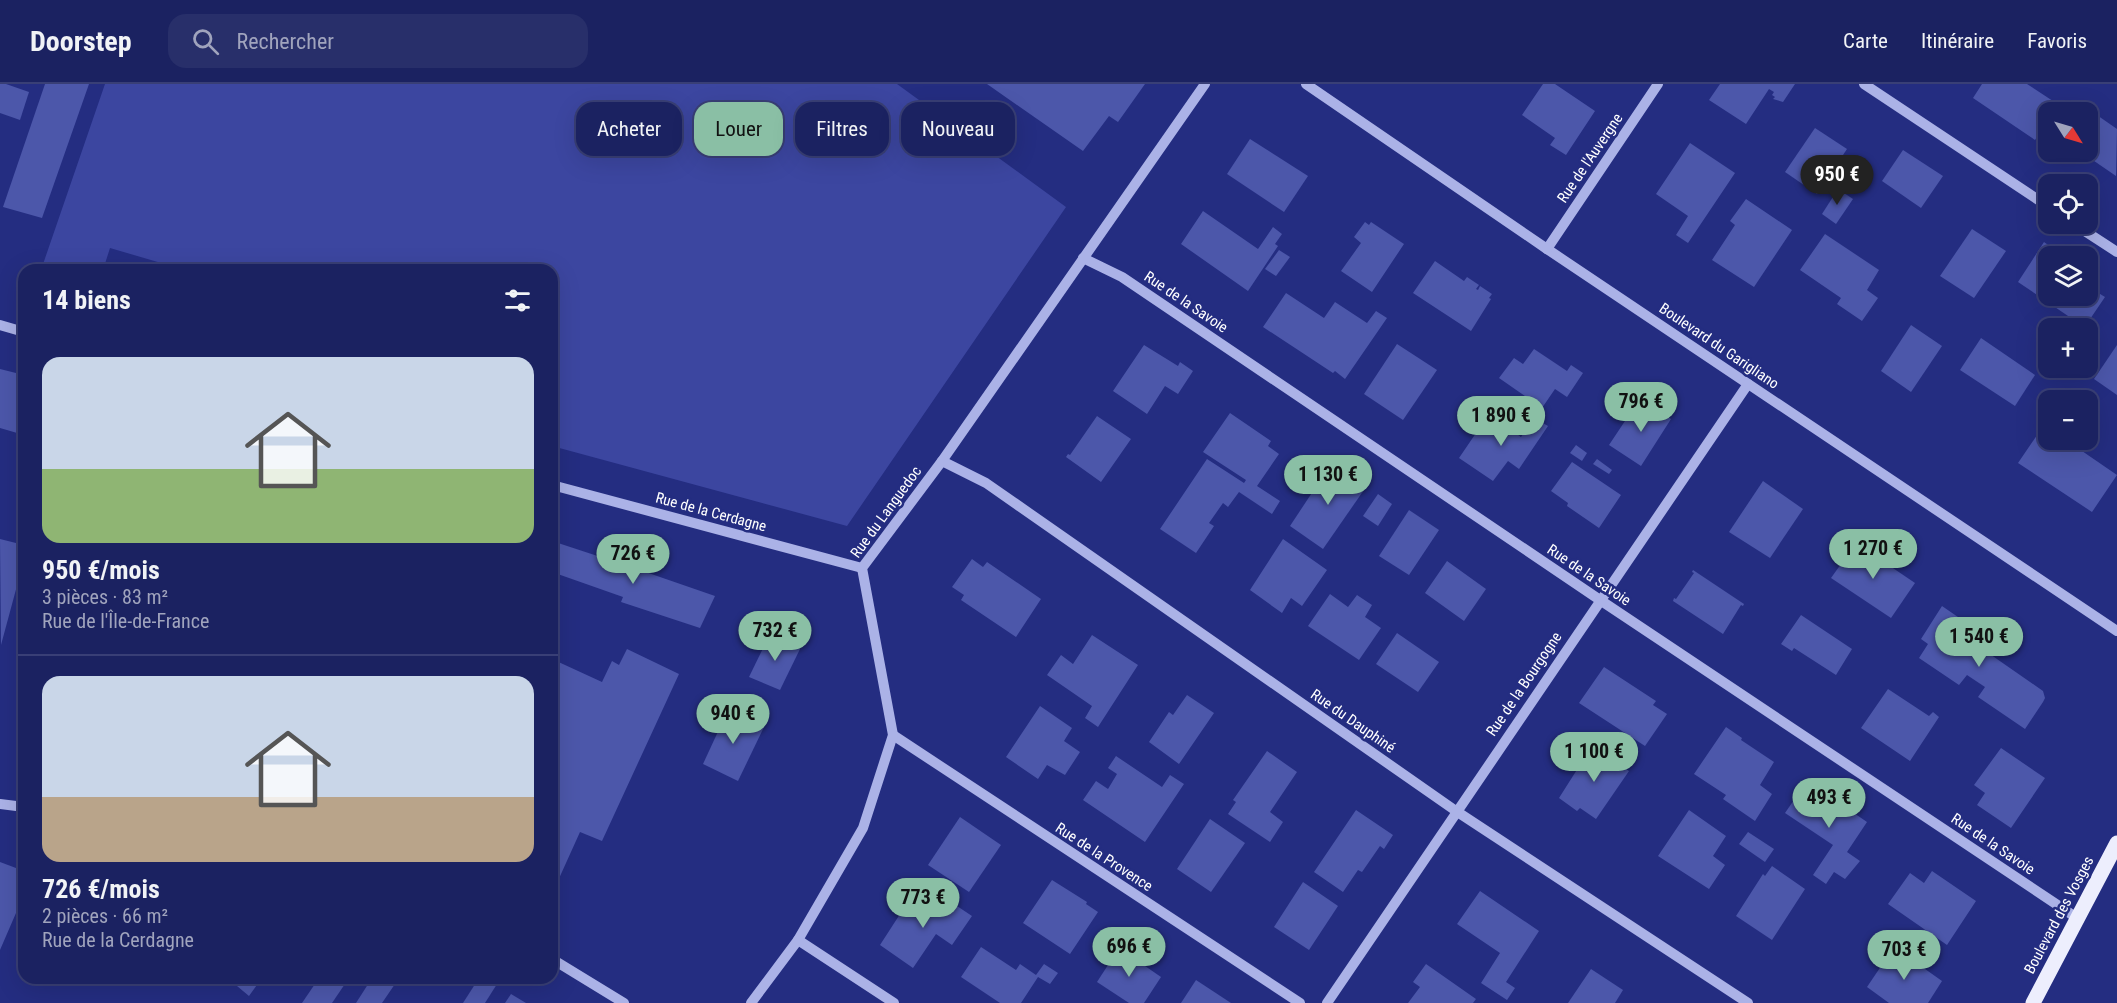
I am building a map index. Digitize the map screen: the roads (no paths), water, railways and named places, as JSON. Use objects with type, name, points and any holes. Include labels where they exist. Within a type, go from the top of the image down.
[{"type":"main road","name":"Boulevard des Vosges","points":[[2033,1003],[2117,843]]},
{"type":"street","name":"Rue du Languedoc","points":[[752,1003],[798,940],[863,828],[892,735],[862,568],[942,461],[1205,84]]},
{"type":"street","name":"Boulevard du Garigliano","points":[[1306,84],[1547,249],[2117,631]]},
{"type":"street","name":"Rue de l'Auvergne","points":[[1547,249],[1658,84]]},
{"type":"street","points":[[1864,84],[2038,200]]},
{"type":"street","points":[[2089,234],[2117,252]]},
{"type":"street","name":"Rue de la Savoie","points":[[1083,258],[1122,277],[2077,918]]},
{"type":"street","points":[[0,325],[18,330]]},
{"type":"street","name":"Rue de la Bourgogne","points":[[1327,1003],[1748,384]]},
{"type":"street","name":"Rue du Dauphiné","points":[[942,461],[986,483],[1456,811],[1748,1003]]},
{"type":"street","name":"Rue de la Cerdagne","points":[[558,487],[862,568]]},
{"type":"street","name":"Rue de la Provence","points":[[892,735],[1300,1003]]},
{"type":"street","points":[[0,804],[18,806]]},
{"type":"street","points":[[798,940],[894,1003]]},
{"type":"street","points":[[558,963],[624,1003]]}]
